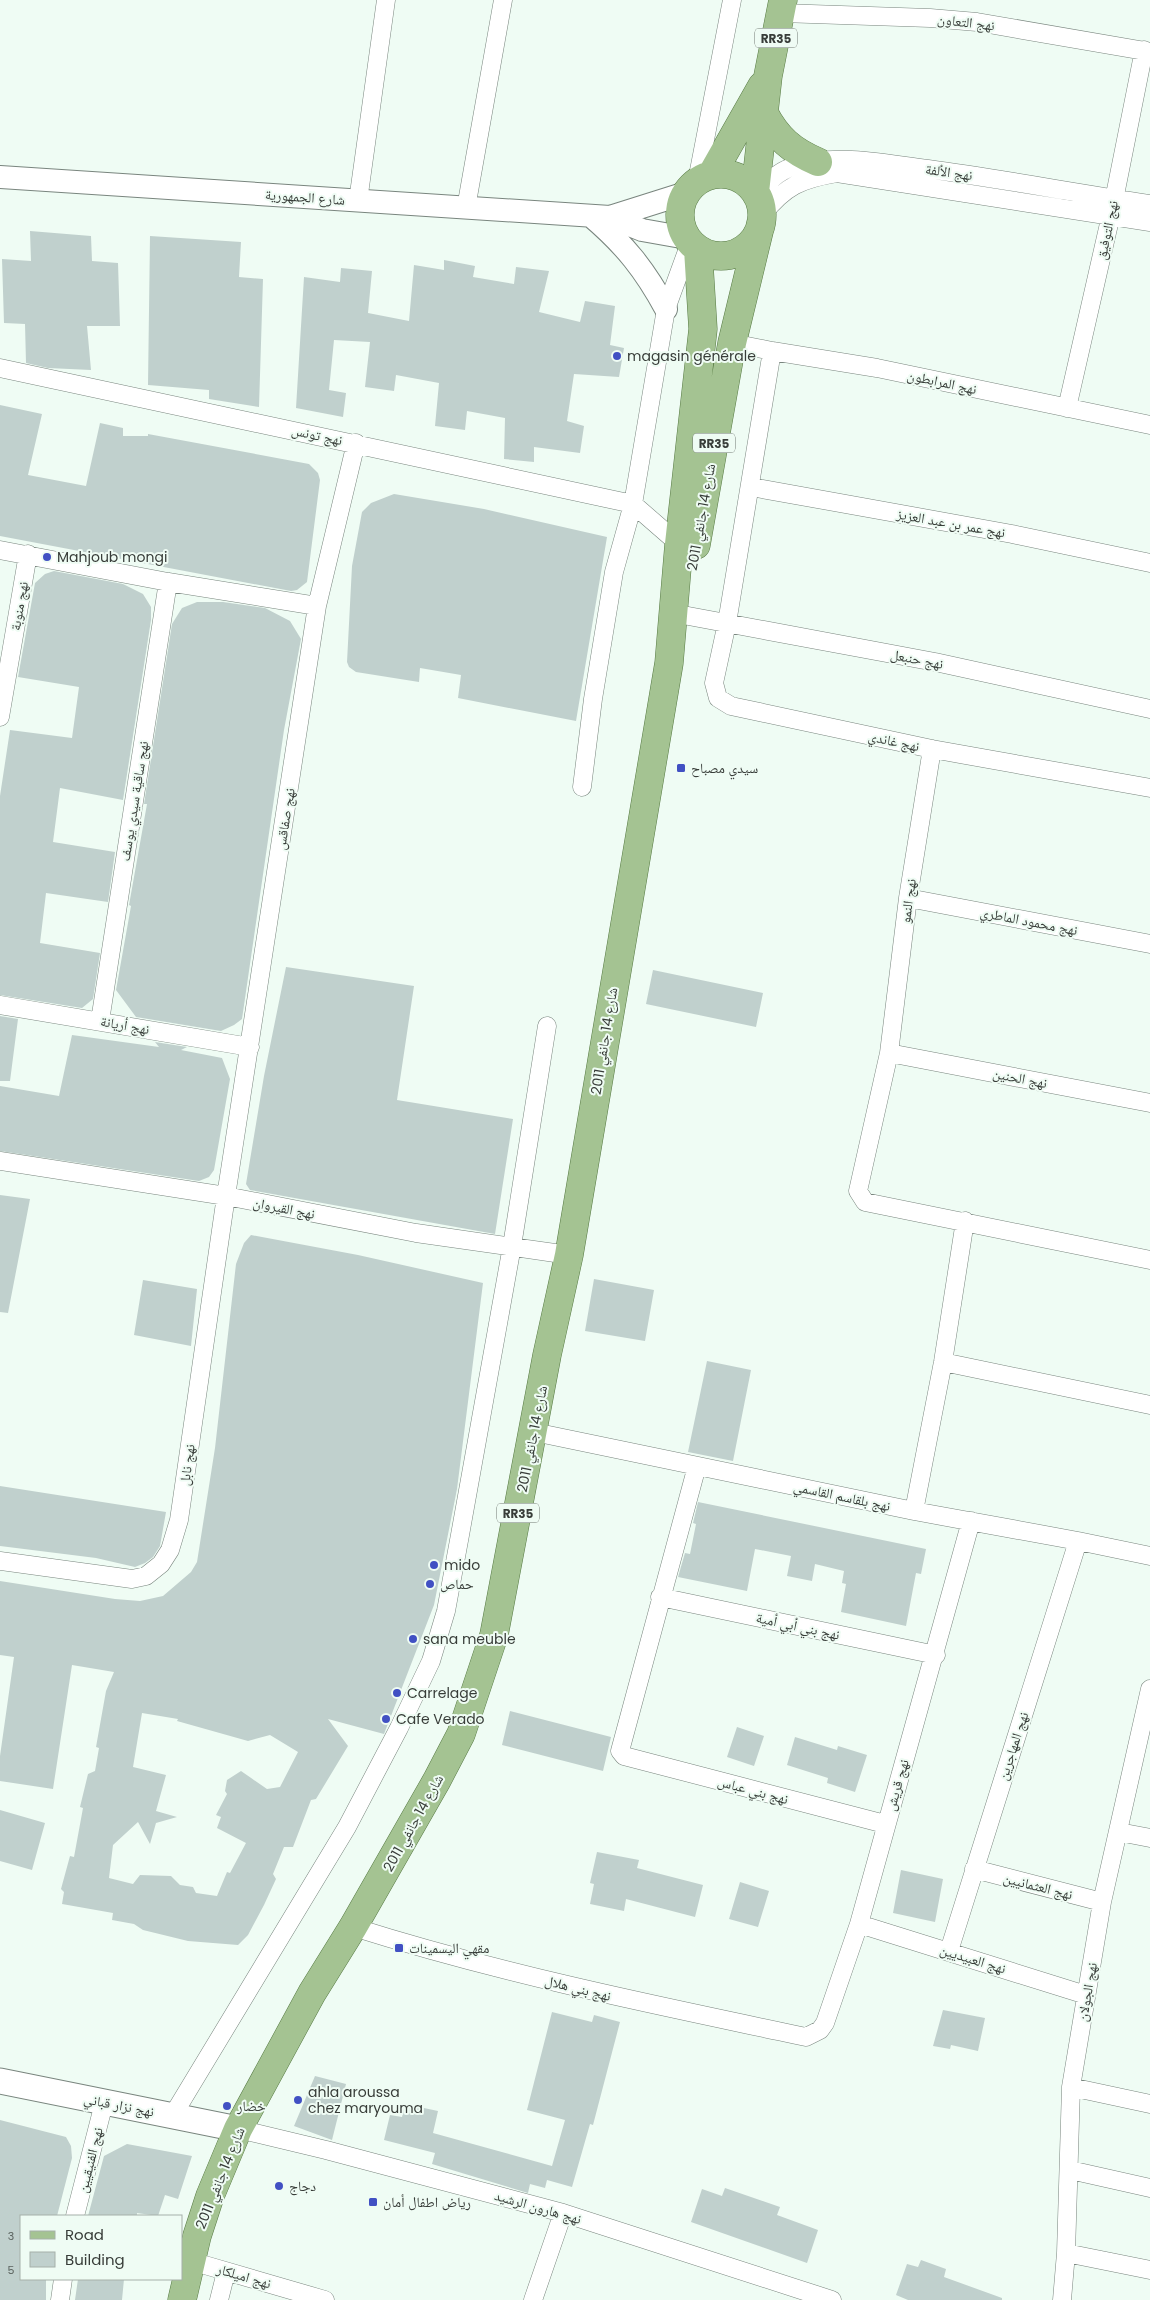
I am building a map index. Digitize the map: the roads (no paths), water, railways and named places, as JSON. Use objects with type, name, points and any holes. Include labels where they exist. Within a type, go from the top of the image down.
[{"type":"main road","name":"RR35","points":[[768,76],[698,183],[681,204],[679,216],[681,228],[692,243],[711,255],[724,256],[737,253],[748,246],[757,236],[768,76],[782,7]]},
{"type":"main road","points":[[764,113],[773,130],[785,144],[801,155],[818,162]]},
{"type":"main road","points":[[698,183],[731,175],[740,179],[759,206]]},
{"type":"main road","name":"شارع 14 جانفي 2011","points":[[669,663],[683,615],[732,343],[759,206]]},
{"type":"main road","name":"شارع 14 جانفي 2011","points":[[182,2300],[210,2196],[238,2129],[312,1993],[353,1927],[438,1780],[461,1734],[494,1636],[547,1355],[569,1255],[669,663],[679,544],[703,329],[692,243]]},
{"type":"main road","name":"نهج نزار قباني","points":[[0,2081],[238,2129]]},
{"type":"street","points":[[358,201],[386,0]]},
{"type":"street","points":[[466,208],[503,0]]},
{"type":"street","points":[[601,216],[698,183],[732,0]]},
{"type":"street","name":"نهج التعاون","points":[[782,7],[977,22],[1147,51]]},
{"type":"street","name":"نهج التوفيق","points":[[1067,408],[1147,51]]},
{"type":"street","name":"نهج الألفة","points":[[759,206],[777,174],[792,166],[851,160],[938,180],[1113,207],[1150,222]]},
{"type":"street","name":"نهج الألفة","points":[[759,206],[774,200],[794,185],[810,177],[837,172],[938,180]]},
{"type":"street","name":"شارع الجمهورية","points":[[0,177],[601,216]]},
{"type":"street","name":"نهج الألفة","points":[[1113,207],[1150,204]]},
{"type":"street","points":[[582,787],[592,699],[614,572],[633,504],[666,309],[692,243],[642,230],[601,216]]},
{"type":"street","points":[[601,216],[614,236],[635,258],[652,283],[666,309]]},
{"type":"street","name":"نهج المرابطون","points":[[732,343],[772,352],[877,368],[1150,425]]},
{"type":"street","points":[[727,623],[772,352]]},
{"type":"street","name":"نهج تونس","points":[[0,368],[633,504]]},
{"type":"street","name":"نهج صفاقس","points":[[226,1196],[317,606],[356,443]]},
{"type":"street","name":"نهج عمر بن عبد العزيز","points":[[750,487],[1012,534],[1150,563]]},
{"type":"street","points":[[633,504],[679,544]]},
{"type":"street","points":[[0,550],[168,582],[317,606]]},
{"type":"street","name":"نهج منوبة","points":[[0,716],[28,554]]},
{"type":"street","name":"نهج ساقية سيدي يوسف","points":[[100,1020],[168,582]]},
{"type":"street","name":"نهج حنبعل","points":[[683,615],[935,662],[1150,709]]},
{"type":"street","name":"نهج غاندي","points":[[727,623],[714,683],[715,692],[723,703],[932,749],[1150,788]]},
{"type":"street","name":"نهج النمو","points":[[932,749],[908,898],[889,1053],[858,1191],[865,1202],[1150,1260]]},
{"type":"street","name":"نهج محمود الماطري","points":[[908,898],[1150,944]]},
{"type":"street","name":"نهج أريانة","points":[[0,1005],[100,1020],[250,1047]]},
{"type":"street","points":[[174,2115],[219,2036],[348,1827],[431,1661],[446,1611],[512,1246],[547,1026]]},
{"type":"street","name":"نهج الحنين","points":[[889,1053],[1150,1104]]},
{"type":"street","name":"نهج القيروان","points":[[0,1161],[226,1196],[416,1233],[569,1255]]},
{"type":"street","name":"نهج نابل","points":[[0,1561],[132,1579],[146,1576],[162,1564],[170,1550],[179,1520],[226,1196]]},
{"type":"street","points":[[914,1511],[942,1362],[965,1221]]},
{"type":"street","points":[[942,1362],[1150,1405]]},
{"type":"street","name":"نهج بلقاسم القاسمي","points":[[534,1432],[914,1511],[1078,1540],[1150,1556]]},
{"type":"street","points":[[660,1597],[697,1466]]},
{"type":"street","name":"نهج قريش","points":[[806,2037],[820,2030],[825,2023],[859,1924],[886,1824],[936,1655],[971,1521]]},
{"type":"street","name":"نهج المهاجرين","points":[[949,1951],[1078,1540]]},
{"type":"street","name":"نهج بني أبي أمية","points":[[660,1597],[936,1655]]},
{"type":"street","name":"نهج بني عباس","points":[[660,1597],[620,1751],[621,1754],[886,1824]]},
{"type":"street","name":"نهج الجولان","points":[[1062,2300],[1070,2170],[1071,2087],[1102,1902],[1145,1737],[1150,1689]]},
{"type":"street","points":[[1119,1832],[1150,1838]]},
{"type":"street","name":"نهج العثمانيين","points":[[974,1869],[1102,1902]]},
{"type":"street","name":"نهج العبيديين","points":[[859,1924],[1086,1994]]},
{"type":"street","name":"نهج بني هلال","points":[[353,1927],[436,1953],[604,1995],[806,2037]]},
{"type":"street","points":[[1071,2087],[1150,2104]]},
{"type":"street","name":"نهج الفنيقيين","points":[[75,2215],[104,2103]]},
{"type":"street","name":"نهج هارون الرشيد","points":[[238,2129],[326,2150],[563,2213],[832,2300]]},
{"type":"street","points":[[1070,2170],[1150,2188]]},
{"type":"street","points":[[533,2300],[563,2213]]},
{"type":"street","points":[[1066,2253],[1150,2270]]},
{"type":"street","name":"نهج اميلكار","points":[[191,2261],[325,2300]]},
{"type":"street","points":[[218,2300],[226,2272]]},
{"type":"street","points":[[60,2300],[62,2280]]},
{"type":"place","name":"magasin générale","points":[[617,356]]},
{"type":"place","name":"Mahjoub mongi","points":[[47,557]]},
{"type":"place","name":"سيدي مصباح","points":[[681,768]]},
{"type":"place","name":"mido","points":[[434,1565]]},
{"type":"place","name":"حماص","points":[[430,1584]]},
{"type":"place","name":"sana meuble","points":[[413,1639]]},
{"type":"place","name":"Carrelage","points":[[397,1693]]},
{"type":"place","name":"Cafe Verado","points":[[386,1719]]},
{"type":"place","name":"مقهي اليسمينات","points":[[399,1948]]},
{"type":"place","name":"ahla aroussa chez maryouma","points":[[298,2100]]},
{"type":"place","name":"خضار","points":[[227,2106]]},
{"type":"place","name":"دجاج","points":[[279,2186]]},
{"type":"place","name":"رياض اطفال أمان","points":[[373,2202]]}]
